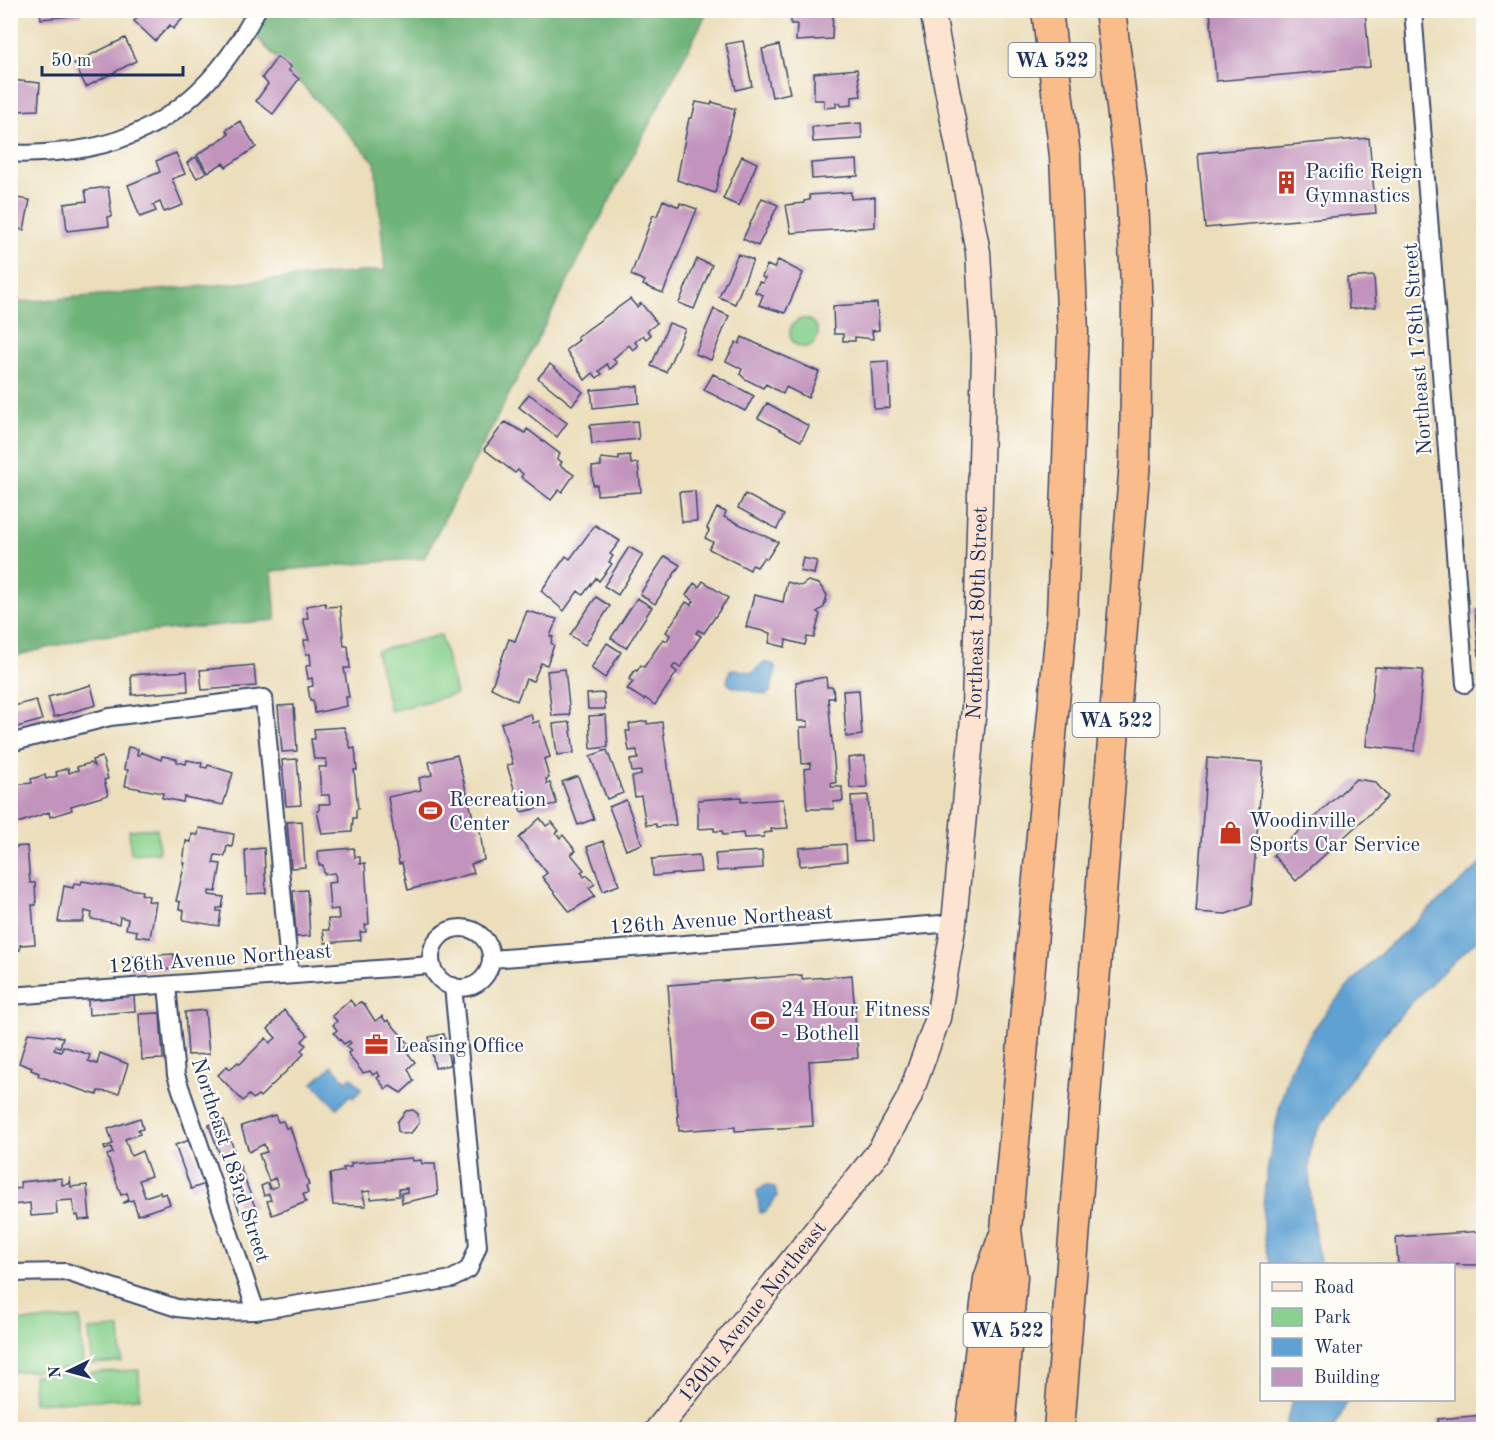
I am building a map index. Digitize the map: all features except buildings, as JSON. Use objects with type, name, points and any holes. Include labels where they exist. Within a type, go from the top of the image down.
[{"type":"highway","points":[[1037,10],[1057,109]]},
{"type":"highway","name":"WA 522","points":[[999,1430],[1012,1277],[1005,1230],[1062,615],[1073,332],[1065,156],[1057,109],[1047,10]]},
{"type":"highway","name":"WA 522","points":[[1059,1430],[1125,616],[1135,460],[1137,306],[1131,180],[1110,10]]},
{"type":"highway","points":[[971,1430],[989,1280],[1005,1230]]},
{"type":"main road","name":"Northeast 180th Street","points":[[847,1193],[880,1150],[909,1098],[938,1018],[954,923],[974,707],[984,355],[978,252],[932,10]]},
{"type":"main road","name":"120th Avenue Northeast","points":[[657,1430],[847,1193]]},
{"type":"street","points":[[10,153],[78,150],[129,137],[168,116],[223,67],[257,10]]},
{"type":"street","name":"Northeast 178th Street","points":[[1413,10],[1465,684]]},
{"type":"street","points":[[10,743],[110,717],[264,699],[290,975]]},
{"type":"street","name":"126th Avenue Northeast","points":[[491,959],[954,923]]},
{"type":"street","points":[[456,928],[470,929],[480,934],[489,946],[491,959],[486,975],[477,983],[467,987],[453,986],[440,978],[432,965],[435,943],[442,934],[456,928]]},
{"type":"street","name":"126th Avenue Northeast","points":[[10,996],[432,965]]},
{"type":"street","name":"Northeast 183rd Street","points":[[167,986],[176,1075],[255,1311]]},
{"type":"street","points":[[10,1273],[66,1272],[177,1308],[213,1312],[255,1311],[452,1279],[469,1269],[478,1246],[453,986]]},
{"type":"green space","points":[[257,11],[708,11],[424,558],[272,571],[276,620],[90,637],[11,657],[11,303],[385,270],[375,162],[248,28]]},
{"type":"green space","points":[[804,319],[814,323],[818,333],[814,343],[804,347],[794,343],[790,333],[794,323]]},
{"type":"green space","points":[[441,635],[456,694],[390,711],[376,651]]},
{"type":"green space","points":[[157,828],[159,852],[131,854],[129,830]]},
{"type":"green space","points":[[80,1318],[83,1368],[11,1372],[11,1322]]},
{"type":"green space","points":[[120,1328],[122,1362],[92,1364],[89,1330]]},
{"type":"green space","points":[[139,1370],[140,1398],[34,1403],[33,1375]]},
{"type":"water","points":[[764,662],[774,665],[776,669],[770,692],[766,695],[731,686],[727,682],[730,670],[753,673]]},
{"type":"water","points":[[1483,862],[1483,935],[1401,1014],[1348,1081],[1314,1137],[1309,1167],[1313,1221],[1321,1263],[1270,1263],[1263,1226],[1265,1187],[1279,1109],[1295,1059],[1333,1003],[1406,930]]},
{"type":"water","points":[[332,1066],[346,1081],[351,1077],[362,1089],[353,1098],[350,1095],[337,1108],[313,1083]]},
{"type":"water","points":[[766,1185],[775,1188],[777,1196],[766,1211],[760,1213],[757,1191]]},
{"type":"water","points":[[1292,1401],[1348,1401],[1334,1429],[1285,1429]]},
{"type":"place","name":"Pacific Reign Gymnastics","points":[[1287,183]]},
{"type":"place","name":"Recreation Center","points":[[431,811]]},
{"type":"place","name":"Woodinville Sports Car Service","points":[[1231,832]]},
{"type":"place","name":"24 Hour Fitness - Bothell","points":[[763,1021]]},
{"type":"place","name":"Leasing Office","points":[[377,1045]]}]
